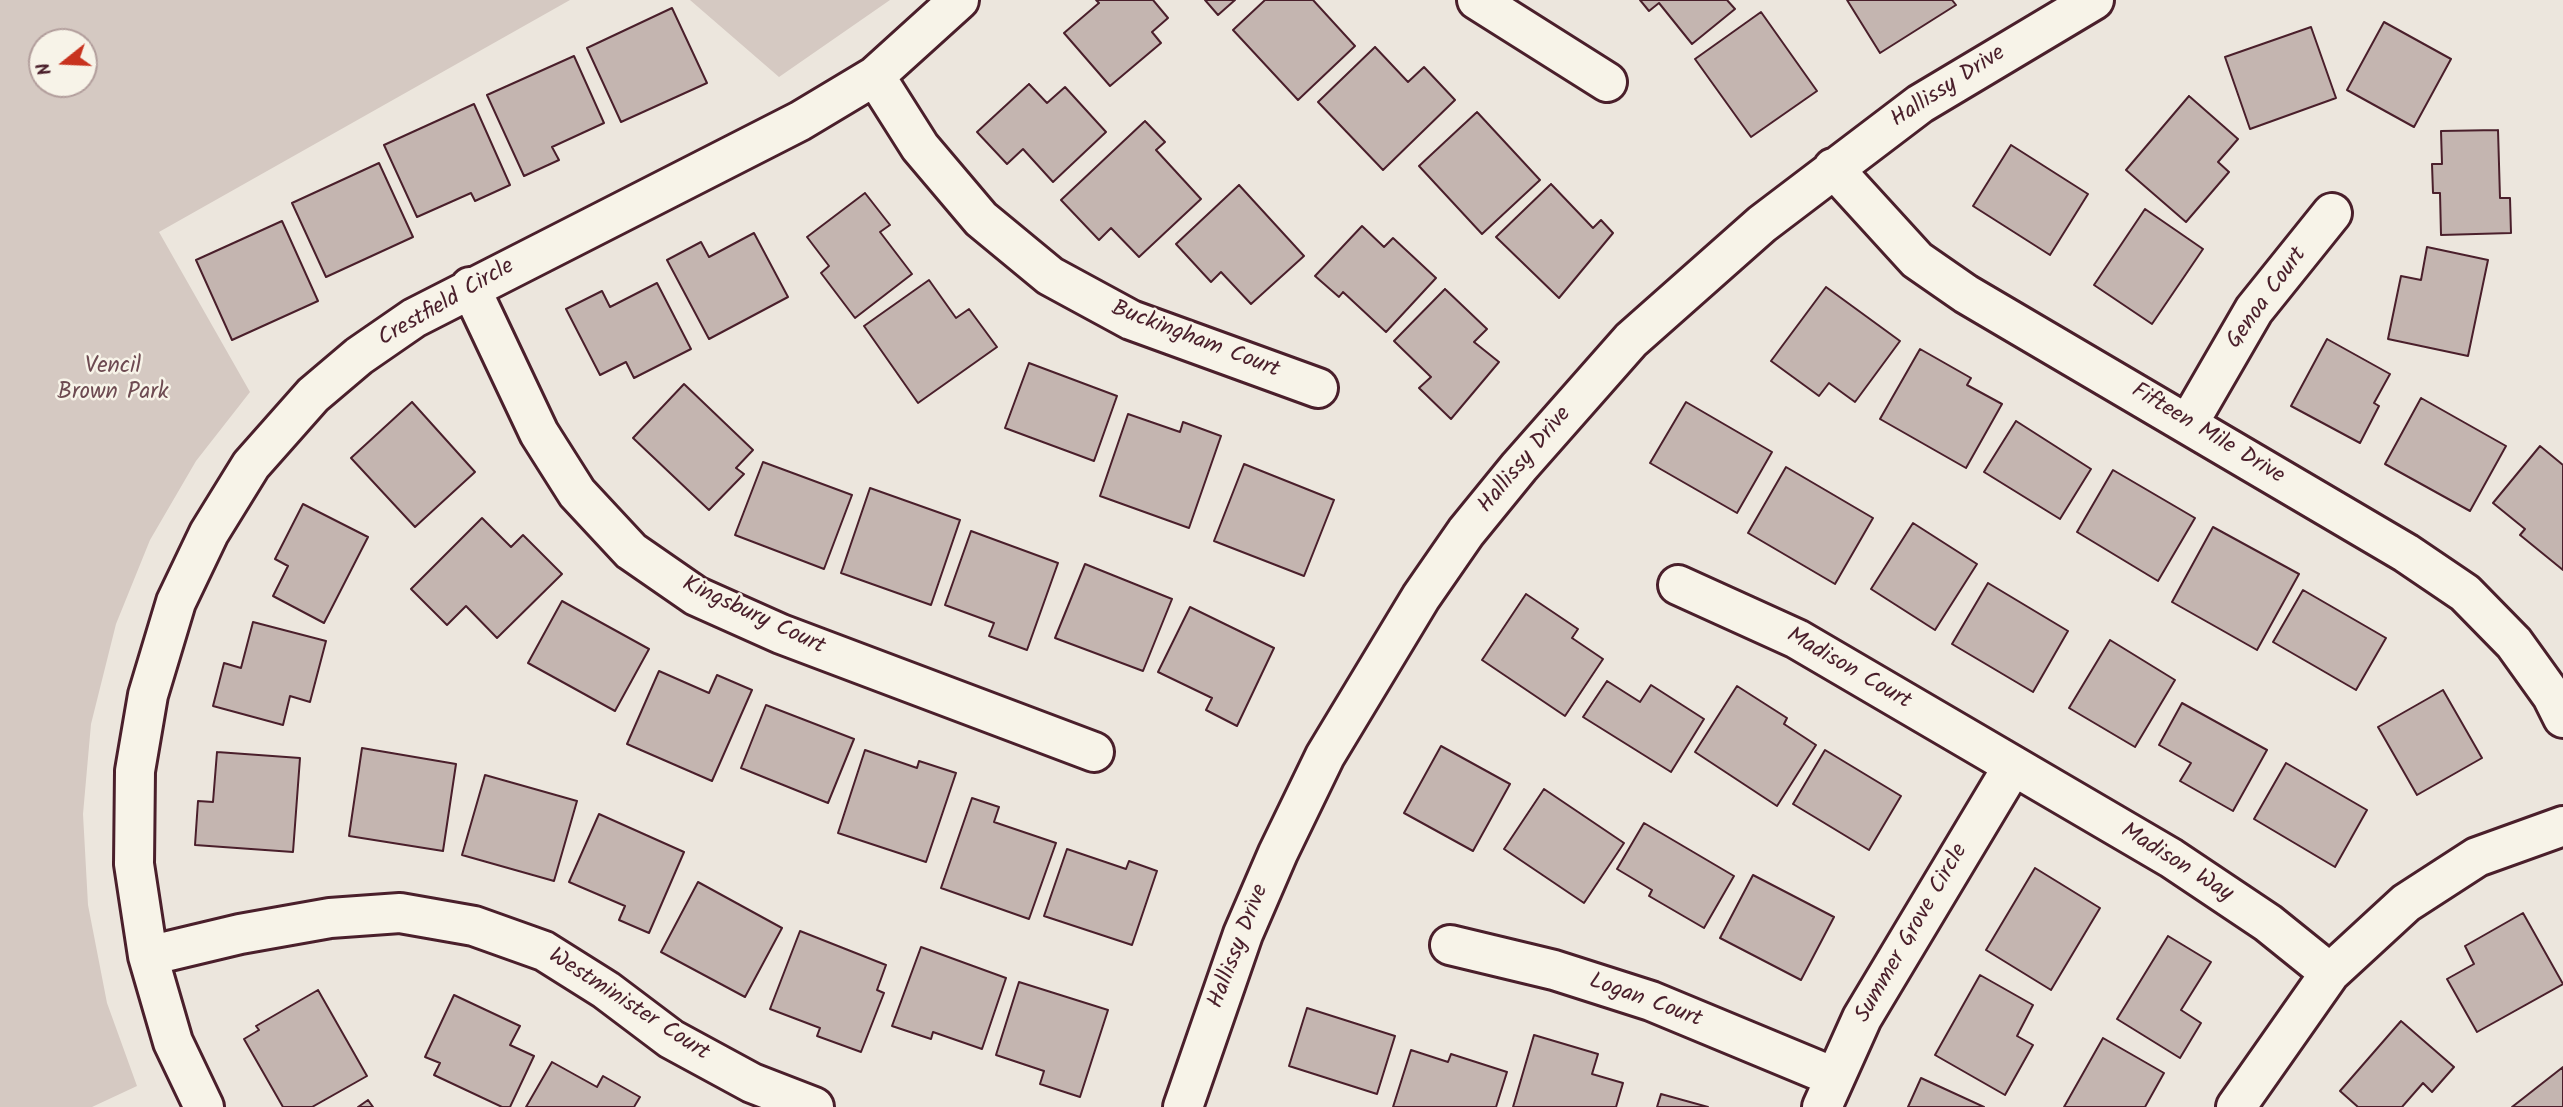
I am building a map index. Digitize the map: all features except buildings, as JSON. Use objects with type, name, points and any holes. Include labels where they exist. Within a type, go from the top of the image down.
[{"type":"street","name":"Crestfield Circle","points":[[204,1107],[173,1042],[148,956],[134,864],[135,771],[148,695],[172,615],[204,544],[251,465],[313,395],[359,356],[414,317],[800,121],[875,76],[959,0]]},
{"type":"street","points":[[1477,0],[1606,82]]},
{"type":"street","name":"Hallissy Drive","points":[[1183,1107],[1220,997],[1278,853],[1325,756],[1421,597],[1466,532],[1510,478],[1631,340],[1762,224],[1833,168],[2046,11],[2094,0]]},
{"type":"street","name":"Buckingham Court","points":[[875,76],[920,147],[981,219],[1050,276],[1131,320],[1318,388]]},
{"type":"street","name":"Fifteen Mile Drive","points":[[1833,168],[1917,260],[1966,294],[2406,553],[2465,593],[2514,643],[2552,696],[2563,718]]},
{"type":"street","name":"Genoa Court","points":[[2188,424],[2255,310],[2332,213]]},
{"type":"street","name":"Kingsbury Court","points":[[470,287],[539,433],[577,493],[631,551],[696,596],[781,635],[1094,752]]},
{"type":"street","name":"Madison Court","points":[[1678,585],[1797,639],[2013,766]]},
{"type":"street","name":"Madison Way","points":[[2013,766],[2171,858],[2268,923],[2330,973]]},
{"type":"street","name":"Summer Grove Circle","points":[[1828,1092],[1894,962],[2013,766]]},
{"type":"street","points":[[2236,1107],[2330,973],[2406,903],[2438,880],[2487,853],[2563,826]]},
{"type":"street","name":"Westminister Court","points":[[148,956],[240,934],[330,918],[400,913],[474,926],[544,951],[606,990],[671,1039],[752,1083],[814,1107]]},
{"type":"street","name":"Logan Court","points":[[1450,945],[1554,970],[1651,1001],[1828,1092]]},
{"type":"green space","name":"Vencil Brown Park","points":[[0,0],[570,0],[159,232],[250,392],[196,461],[150,540],[116,624],[91,724],[83,814],[88,905],[107,1003],[137,1086],[92,1107],[0,1107]]},
{"type":"green space","points":[[690,0],[890,0],[779,77]]}]
